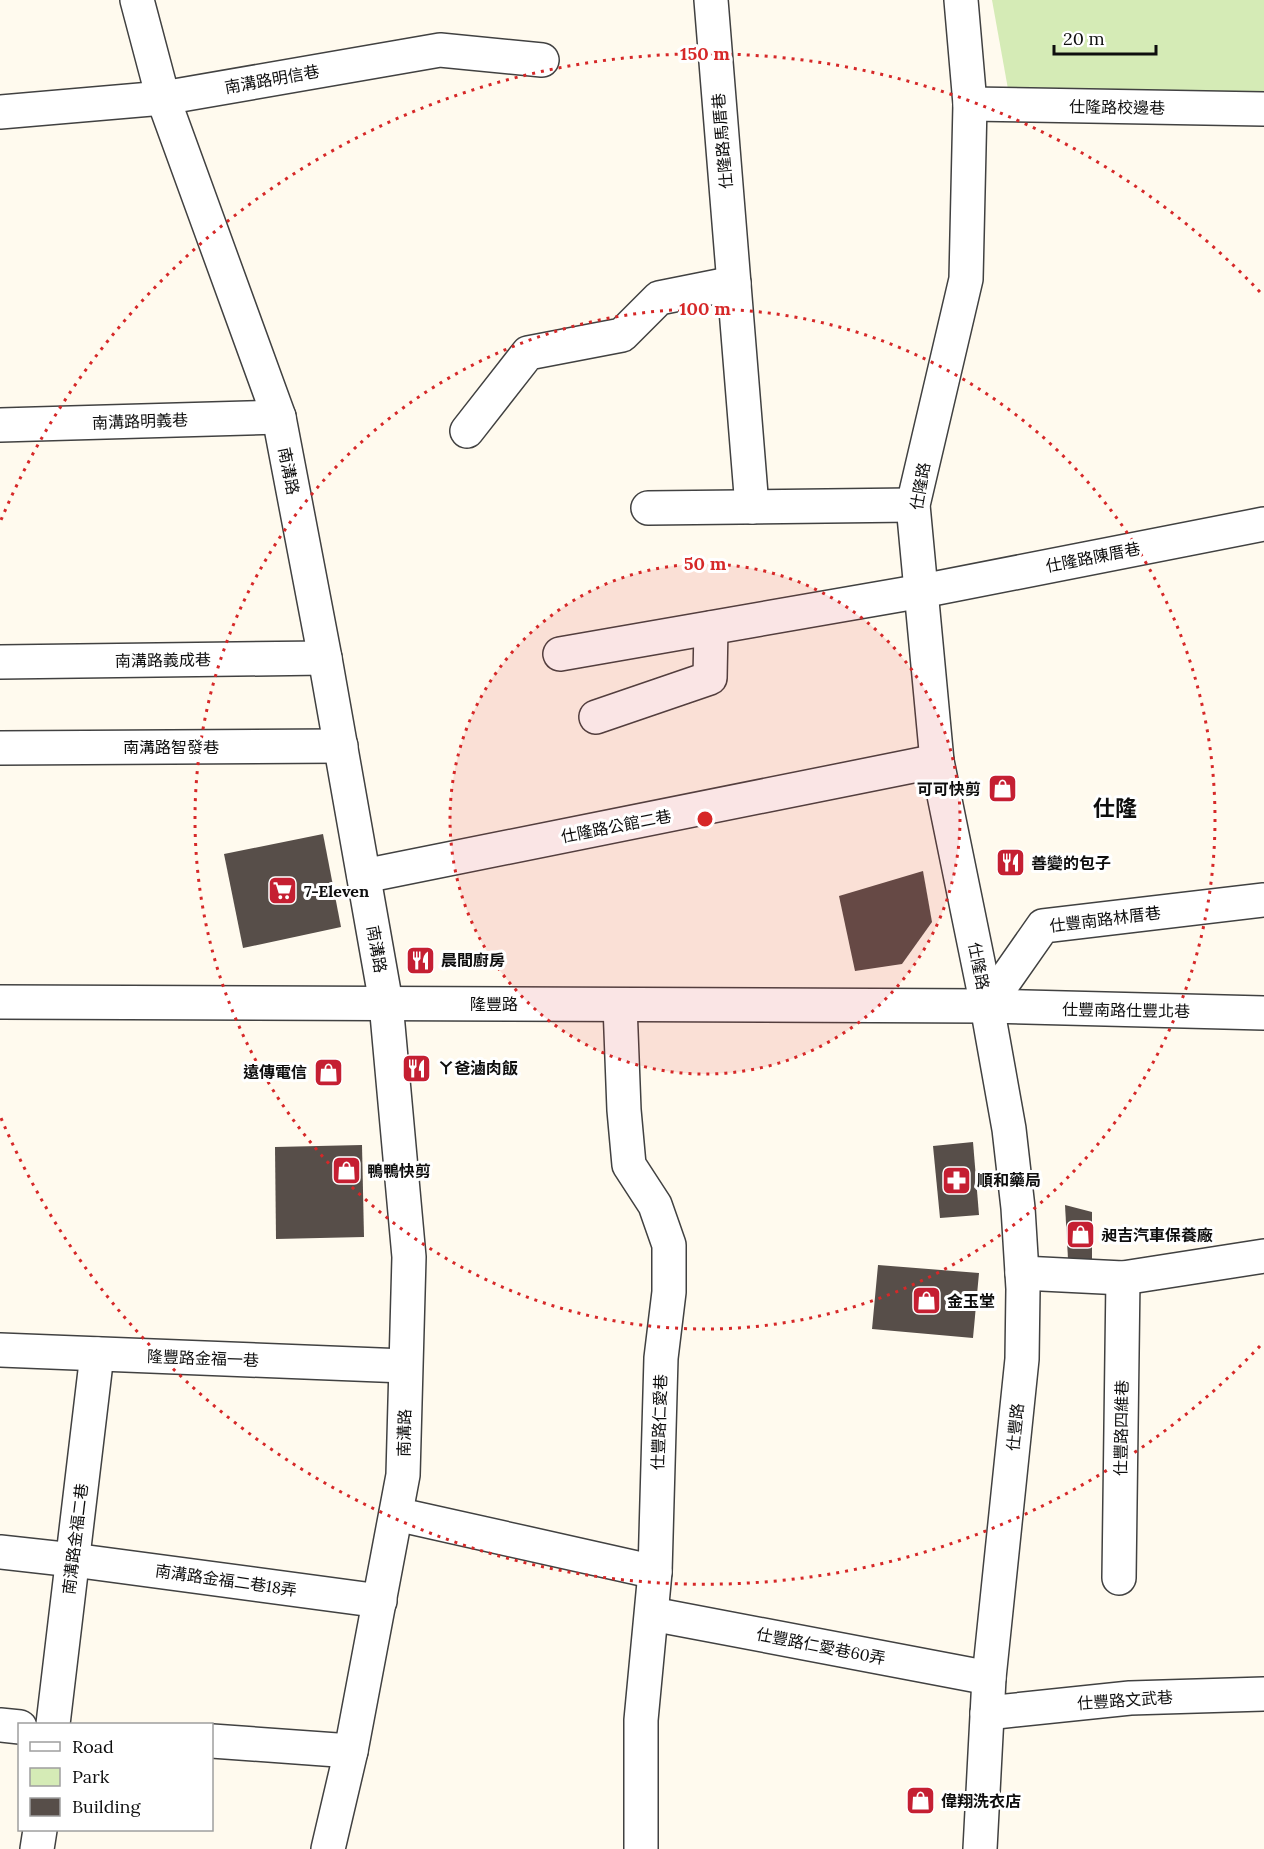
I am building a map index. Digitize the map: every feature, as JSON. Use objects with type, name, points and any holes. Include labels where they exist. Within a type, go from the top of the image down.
[{"type":"street","name":"南溝路","points":[[137,0],[163,98],[279,417],[326,658],[386,1003],[408,1257],[403,1475],[351,1751],[328,1849]]},
{"type":"street","name":"仕隆路馬厝巷","points":[[711,0],[752,507]]},
{"type":"street","name":"仕隆路","points":[[961,0],[970,104],[966,279],[913,505],[938,761],[987,1006]]},
{"type":"street","name":"南溝路明信巷","points":[[0,112],[163,98],[440,50],[542,60]]},
{"type":"street","name":"仕隆路校邊巷","points":[[970,104],[1264,109]]},
{"type":"street","points":[[467,431],[528,353],[622,335],[659,298],[734,283]]},
{"type":"street","name":"南溝路明義巷","points":[[0,425],[279,417]]},
{"type":"street","points":[[648,508],[913,505]]},
{"type":"street","name":"仕隆路陳厝巷","points":[[560,654],[922,591],[1264,524]]},
{"type":"street","points":[[596,717],[710,678],[711,628]]},
{"type":"street","name":"南溝路義成巷","points":[[0,662],[326,658]]},
{"type":"street","name":"南溝路智發巷","points":[[0,748],[341,746]]},
{"type":"street","name":"仕隆路公館二巷","points":[[364,876],[938,761]]},
{"type":"street","name":"仕豐南路林厝巷","points":[[987,1006],[1043,926],[1264,900]]},
{"type":"street","name":"隆豐路","points":[[0,1002],[987,1006]]},
{"type":"street","name":"仕豐路仁愛巷","points":[[620,1005],[624,1110],[629,1165],[655,1206],[669,1245],[669,1292],[661,1358],[655,1572],[641,1720],[641,1849]]},
{"type":"street","name":"仕豐南路仕豐北巷","points":[[987,1006],[1264,1013]]},
{"type":"street","name":"仕豐路","points":[[980,1849],[989,1677],[1022,1359],[1022,1272],[1018,1208],[1010,1140],[987,1006]]},
{"type":"street","points":[[1022,1272],[1123,1278],[1264,1256]]},
{"type":"street","name":"仕豐路四維巷","points":[[1119,1578],[1123,1278]]},
{"type":"street","name":"隆豐路金福一巷","points":[[0,1350],[405,1366]]},
{"type":"street","name":"南溝路金福二巷","points":[[53,1723],[97,1354]]},
{"type":"street","points":[[396,1514],[655,1572]]},
{"type":"street","name":"南溝路金福二巷18弄","points":[[0,1552],[380,1601]]},
{"type":"street","name":"仕豐路仁愛巷60弄","points":[[652,1614],[989,1677]]},
{"type":"street","name":"仕豐路文武巷","points":[[987,1713],[1130,1698],[1264,1694]]},
{"type":"street","points":[[0,1725],[18,1727]]},
{"type":"street","points":[[213,1741],[351,1751]]},
{"type":"street","points":[[37,1849],[40,1831]]},
{"type":"green space","points":[[992,0],[1264,0],[1264,95],[1008,89]]},
{"type":"building","name":"7-Eleven","points":[[323,834],[341,927],[243,948],[224,854]]},
{"type":"building","points":[[923,871],[932,922],[902,964],[855,971],[839,896]]},
{"type":"building","name":"順和藥局","points":[[973,1142],[979,1215],[940,1218],[933,1146]]},
{"type":"building","points":[[362,1145],[364,1237],[276,1239],[275,1147]]},
{"type":"building","name":"昶吉汽車保養廠","points":[[1065,1205],[1092,1212],[1092,1262],[1068,1259]]},
{"type":"building","name":"金玉堂","points":[[878,1265],[979,1273],[973,1338],[872,1329]]},
{"type":"place","name":"可可快剪","points":[[1002,789]]},
{"type":"place","name":"善變的包子","points":[[1010,863]]},
{"type":"place","name":"7-Eleven","points":[[283,891]]},
{"type":"place","name":"晨間廚房","points":[[420,960]]},
{"type":"place","name":"ㄚ爸滷肉飯","points":[[417,1068]]},
{"type":"place","name":"遠傳電信","points":[[328,1072]]},
{"type":"place","name":"鴨鴨快剪","points":[[346,1171]]},
{"type":"place","name":"順和藥局","points":[[956,1180]]},
{"type":"place","name":"昶吉汽車保養廠","points":[[1080,1235]]},
{"type":"place","name":"金玉堂","points":[[926,1301]]},
{"type":"place","name":"偉翔洗衣店","points":[[920,1801]]},
{"type":"district","name":"仕隆","points":[[1115,808]]}]
